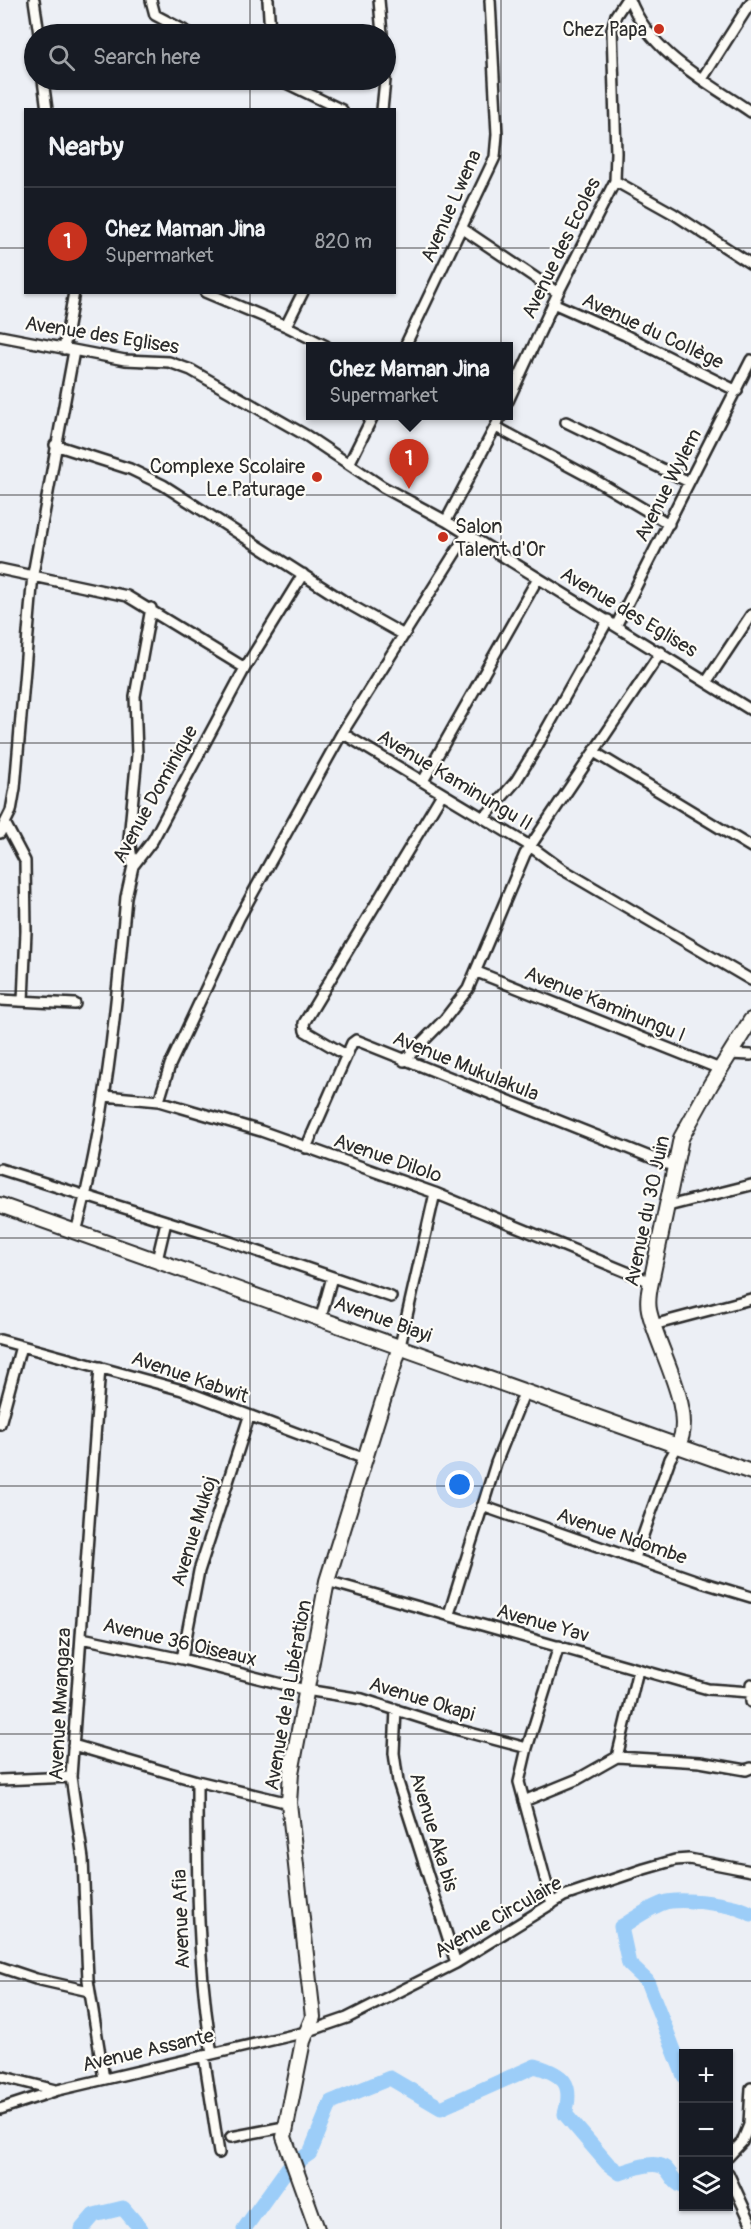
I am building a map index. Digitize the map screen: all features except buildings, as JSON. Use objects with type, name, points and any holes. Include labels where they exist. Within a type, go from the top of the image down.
[{"type":"street","points":[[34,0],[38,24]]},
{"type":"street","points":[[151,0],[155,15],[172,24]]},
{"type":"street","points":[[268,0],[269,24]]},
{"type":"street","points":[[379,0],[381,24]]},
{"type":"street","name":"Avenue Lwena","points":[[407,342],[492,166],[497,146],[490,0]]},
{"type":"street","name":"Avenue des Ecoles","points":[[513,390],[553,303],[615,181],[612,29],[616,15],[628,0],[652,39],[702,79],[751,112]]},
{"type":"street","points":[[702,79],[751,2]]},
{"type":"street","points":[[44,90],[47,108]]},
{"type":"street","points":[[301,90],[338,108]]},
{"type":"street","points":[[382,108],[384,90]]},
{"type":"street","points":[[615,181],[674,214],[751,264]]},
{"type":"street","name":"Avenue du Collège","points":[[462,229],[558,293]]},
{"type":"street","points":[[0,833],[11,811],[15,788],[33,574],[69,350],[74,294]]},
{"type":"street","points":[[210,294],[318,342]]},
{"type":"street","points":[[286,326],[302,294]]},
{"type":"street","name":"Avenue du Collège","points":[[553,303],[625,335],[737,391]]},
{"type":"street","name":"Avenue des Eglises","points":[[0,336],[125,360],[162,361],[181,366],[299,431],[383,487],[446,521],[661,652],[751,710]]},
{"type":"street","name":"Avenue Wylem","points":[[484,818],[516,781],[612,623],[669,524],[751,360]]},
{"type":"street","points":[[349,464],[371,420]]},
{"type":"street","points":[[446,521],[499,420]]},
{"type":"street","points":[[566,422],[689,482]]},
{"type":"street","points":[[496,427],[595,480],[669,524]]},
{"type":"street","points":[[55,445],[130,469],[163,485],[404,635]]},
{"type":"street","points":[[159,1101],[170,1065],[239,918],[342,733],[467,534]]},
{"type":"street","points":[[0,569],[112,591],[151,608],[245,668]]},
{"type":"street","name":"Avenue Dominique","points":[[76,1232],[105,1096],[126,897],[133,866],[153,840],[245,668],[303,574]]},
{"type":"street","points":[[423,781],[538,578]]},
{"type":"street","points":[[133,866],[129,839],[137,755],[135,696],[151,608]]},
{"type":"street","points":[[707,681],[751,615]]},
{"type":"street","points":[[404,1061],[462,998],[477,972],[521,862],[530,846],[661,652]]},
{"type":"street","name":"Avenue Kaminungu II","points":[[342,733],[530,846],[560,868],[751,980]]},
{"type":"street","points":[[594,752],[751,847]]},
{"type":"street","points":[[306,1148],[346,1055],[314,1039],[305,1031],[304,1023],[442,794]]},
{"type":"street","points":[[5,823],[25,861],[26,932],[23,1001]]},
{"type":"street","name":"Avenue Kaminungu I","points":[[477,972],[720,1069]]},
{"type":"street","points":[[0,1000],[75,1004]]},
{"type":"street","name":"Avenue du 30 Juin","points":[[635,1558],[670,1459],[683,1433],[681,1409],[648,1303],[675,1167],[686,1127],[751,1020]]},
{"type":"street","name":"Avenue Mukulakula","points":[[346,1055],[351,1043],[356,1040],[675,1167]]},
{"type":"street","points":[[729,1054],[751,1055]]},
{"type":"street","name":"Avenue Dilolo","points":[[105,1096],[159,1101],[221,1118],[435,1193],[651,1282]]},
{"type":"street","points":[[0,1169],[391,1297]]},
{"type":"street","points":[[668,1206],[751,1185]]},
{"type":"street","points":[[400,1346],[435,1193]]},
{"type":"street","name":"Avenue Biayi","points":[[0,1206],[321,1317],[751,1472]]},
{"type":"street","points":[[157,1260],[166,1222]]},
{"type":"street","points":[[321,1317],[332,1277]]},
{"type":"street","points":[[653,1325],[751,1299]]},
{"type":"street","name":"Avenue Kabwit","points":[[0,1340],[182,1390],[365,1459]]},
{"type":"street","name":"Avenue de la Libération","points":[[317,2229],[287,2152],[284,2127],[306,2032],[314,2017],[289,1803],[291,1773],[327,1581],[400,1346]]},
{"type":"street","points":[[0,1424],[21,1347]]},
{"type":"street","name":"Avenue Mwangaza","points":[[100,1367],[71,1777],[83,1859],[89,1991],[104,2079]]},
{"type":"street","points":[[449,1614],[499,1454],[525,1391]]},
{"type":"street","name":"Avenue Mukoj","points":[[182,1659],[200,1571],[249,1417]]},
{"type":"street","name":"Avenue Ndombe","points":[[482,1506],[701,1582],[751,1597]]},
{"type":"street","name":"Avenue Yav","points":[[327,1581],[708,1689],[751,1693]]},
{"type":"street","name":"Avenue 36 Oiseaux","points":[[82,1638],[182,1659],[306,1690]]},
{"type":"street","points":[[552,1904],[519,1780],[526,1748],[559,1647]]},
{"type":"street","points":[[617,1757],[638,1670]]},
{"type":"street","name":"Avenue Okapi","points":[[306,1690],[340,1694],[526,1748]]},
{"type":"street","name":"Avenue Aka bis","points":[[396,1709],[394,1753],[398,1782],[456,1963]]},
{"type":"street","points":[[74,1745],[198,1781],[289,1803]]},
{"type":"street","points":[[524,1801],[578,1779],[617,1757],[692,1761],[751,1768]]},
{"type":"street","points":[[0,1780],[71,1777]]},
{"type":"street","name":"Avenue Afia","points":[[198,1781],[198,1932],[219,2153]]},
{"type":"street","name":"Avenue Circulaire","points":[[306,2032],[359,2013],[456,1963],[569,1894],[675,1860],[689,1859],[751,1871]]},
{"type":"street","points":[[0,1967],[36,1979],[89,1991]]},
{"type":"street","name":"Avenue Assante","points":[[0,2109],[58,2090],[306,2032]]},
{"type":"street","points":[[0,2076],[58,2090]]},
{"type":"street","points":[[733,2152],[742,2142],[750,2122],[751,2088]]},
{"type":"street","points":[[231,2137],[284,2127]]},
{"type":"street","points":[[733,2182],[751,2223]]},
{"type":"waterway","points":[[679,2063],[647,1981],[629,1964],[621,1927],[652,1908],[671,1901],[694,1901],[734,1907],[751,1914]]},
{"type":"waterway","points":[[244,2229],[287,2169],[310,2153],[331,2102],[390,2078],[441,2108],[535,2066],[545,2069],[564,2081],[568,2095],[565,2114],[608,2164],[620,2173],[657,2165],[667,2170],[679,2184]]},
{"type":"waterway","points":[[82,2229],[94,2215],[123,2208],[141,2229]]},
{"type":"place","name":"Chez Papa","points":[[659,29]]},
{"type":"place","name":"Complexe Scolaire Le Paturage","points":[[317,477]]},
{"type":"place","name":"Chez Maman Jina","points":[[409,489]]},
{"type":"place","name":"Salon Talent d'Or","points":[[443,537]]}]
